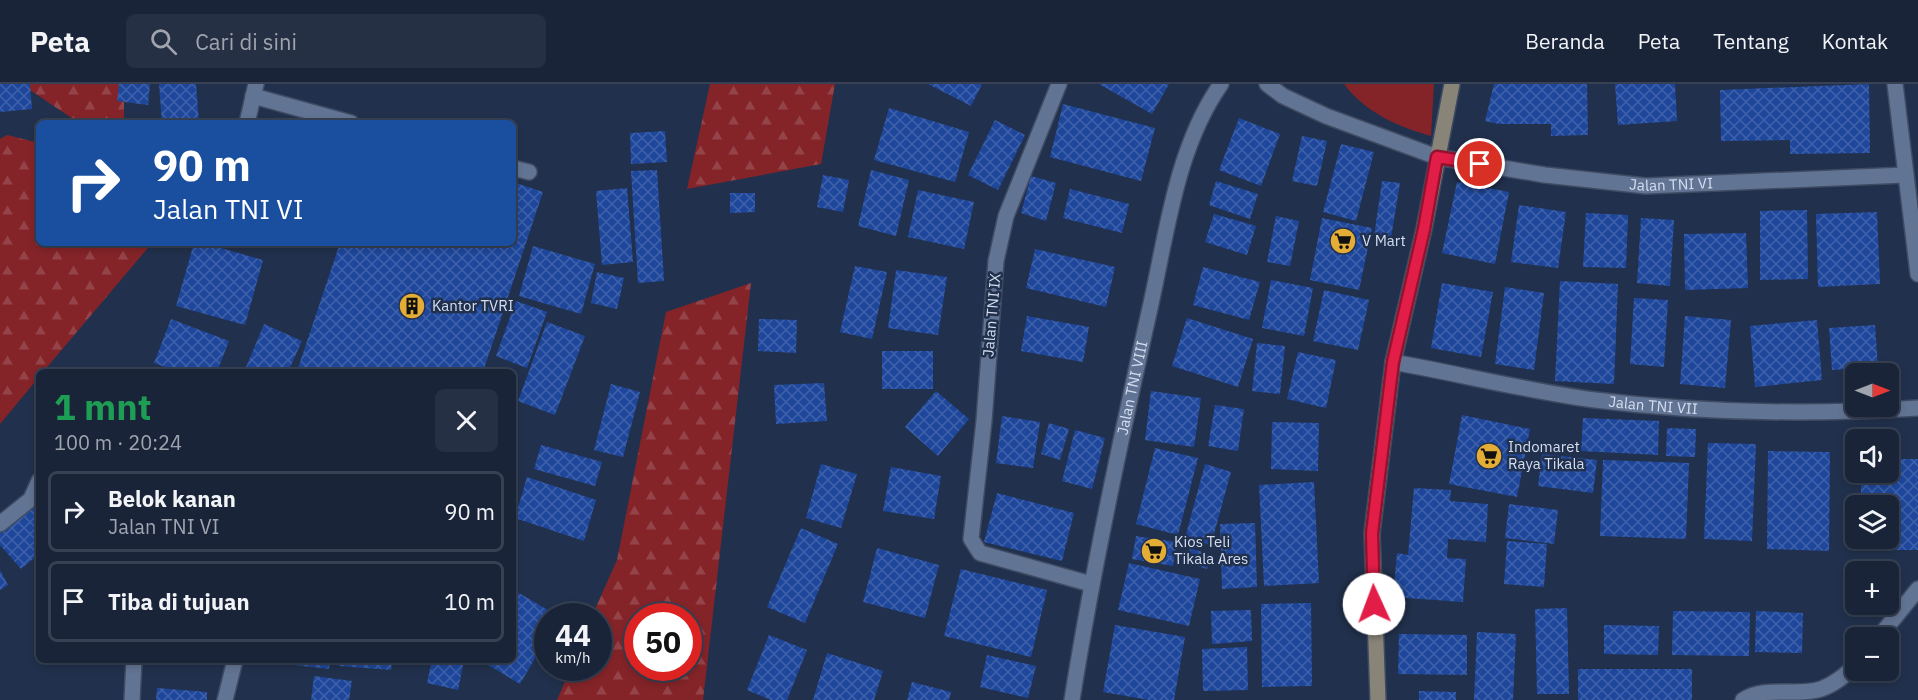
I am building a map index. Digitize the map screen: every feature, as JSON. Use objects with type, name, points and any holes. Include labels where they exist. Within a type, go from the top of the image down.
[{"type":"main road","points":[[1378,700],[1372,533],[1393,362],[1424,229],[1452,84]]},
{"type":"street","name":"Jalan TNI IX","points":[[1059,84],[1006,216],[996,261],[984,421],[971,539],[980,553],[1091,584]]},
{"type":"street","name":"Jalan TNI VIII","points":[[1072,700],[1091,584],[1119,447],[1180,175],[1199,123],[1221,84]]},
{"type":"street","name":"Jalan TNI VI","points":[[1267,84],[1283,96],[1326,116],[1437,157],[1545,175],[1646,186],[1905,175]]},
{"type":"street","points":[[1895,84],[1918,273]]},
{"type":"street","points":[[248,120],[254,90],[342,120]]},
{"type":"street","points":[[516,169],[529,172]]},
{"type":"street","name":"Jalan TNI VII","points":[[1393,362],[1593,400],[1678,408],[1850,413],[1918,408]]},
{"type":"street","points":[[0,524],[31,500],[36,488]]},
{"type":"street","points":[[1887,627],[1918,589]]},
{"type":"street","points":[[132,700],[134,663]]},
{"type":"street","points":[[225,700],[234,663]]},
{"type":"street","points":[[1743,700],[1756,694],[1820,690],[1845,675]]},
{"type":"green space","points":[[21,84],[124,84],[124,120],[75,120]]},
{"type":"green space","points":[[710,84],[835,84],[821,164],[687,189]]},
{"type":"green space","points":[[1344,84],[1434,84],[1431,136],[1383,117],[1362,103]]},
{"type":"green space","points":[[7,135],[36,142],[36,246],[149,246],[46,369],[36,369],[36,381],[0,424],[0,139]]},
{"type":"green space","points":[[751,283],[703,700],[557,700],[565,681],[612,681],[612,603],[598,603],[617,560],[666,312]]},
{"type":"building","points":[[0,84],[30,84],[32,109],[0,112]]},
{"type":"building","points":[[119,84],[150,84],[148,105],[117,101]]},
{"type":"building","points":[[159,84],[196,84],[199,120],[162,120]]},
{"type":"building","points":[[928,84],[982,84],[971,106]]},
{"type":"building","points":[[1099,84],[1169,84],[1152,114]]},
{"type":"building","points":[[1494,84],[1587,84],[1588,135],[1551,136],[1551,124],[1499,124],[1485,121]]},
{"type":"building","points":[[1615,84],[1675,84],[1677,121],[1618,125]]},
{"type":"building","points":[[1869,84],[1870,153],[1790,154],[1790,140],[1721,141],[1720,90]]},
{"type":"building","points":[[1063,104],[1155,128],[1141,181],[1050,157]]},
{"type":"building","points":[[889,108],[969,132],[955,182],[874,160]]},
{"type":"building","points":[[1239,118],[1280,134],[1261,186],[1219,170]]},
{"type":"building","points":[[995,120],[1025,135],[998,190],[968,175]]},
{"type":"building","points":[[665,131],[667,162],[631,164],[630,133]]},
{"type":"building","points":[[1302,136],[1327,141],[1317,186],[1292,181]]},
{"type":"building","points":[[1341,144],[1374,152],[1356,221],[1323,212]]},
{"type":"building","points":[[657,170],[664,281],[638,283],[631,171]]},
{"type":"building","points":[[871,170],[909,180],[896,236],[858,226]]},
{"type":"building","points":[[823,175],[849,180],[843,212],[817,207]]},
{"type":"building","points":[[1031,176],[1056,183],[1046,221],[1021,213]]},
{"type":"building","points":[[1216,181],[1258,194],[1250,219],[1209,205]]},
{"type":"building","points":[[1382,181],[1400,183],[1391,238],[1374,236]]},
{"type":"building","points":[[1457,182],[1509,192],[1495,264],[1442,253]]},
{"type":"building","name":"Kantor TVRI","points":[[516,183],[543,192],[484,369],[298,368],[339,246],[516,246]]},
{"type":"building","points":[[627,188],[633,262],[602,265],[596,191]]},
{"type":"building","points":[[1070,189],[1129,204],[1122,233],[1063,218]]},
{"type":"building","points":[[918,190],[974,202],[964,249],[908,237]]},
{"type":"building","points":[[730,193],[755,193],[755,212],[730,213]]},
{"type":"building","points":[[1519,205],[1566,212],[1558,268],[1511,262]]},
{"type":"building","points":[[1807,210],[1808,279],[1760,280],[1760,211]]},
{"type":"building","points":[[1877,212],[1880,284],[1818,287],[1816,214]]},
{"type":"building","points":[[1586,213],[1628,215],[1626,268],[1583,267]]},
{"type":"building","points":[[1214,214],[1256,226],[1247,255],[1205,242]]},
{"type":"building","points":[[1276,216],[1299,221],[1290,266],[1267,262]]},
{"type":"building","name":"V Mart","points":[[1322,218],[1372,228],[1359,290],[1310,280]]},
{"type":"building","points":[[1641,218],[1674,220],[1670,286],[1637,283]]},
{"type":"building","points":[[1746,233],[1748,288],[1685,290],[1684,234]]},
{"type":"building","points":[[193,246],[214,246],[263,260],[245,325],[176,306]]},
{"type":"building","points":[[533,246],[595,264],[581,314],[519,296]]},
{"type":"building","points":[[1035,249],[1115,267],[1106,307],[1026,288]]},
{"type":"building","points":[[855,266],[887,272],[872,339],[840,332]]},
{"type":"building","points":[[1203,267],[1260,282],[1249,320],[1193,305]]},
{"type":"building","points":[[896,270],[947,277],[938,335],[888,328]]},
{"type":"building","points":[[597,272],[624,278],[617,309],[591,303]]},
{"type":"building","points":[[1271,280],[1313,288],[1304,336],[1262,328]]},
{"type":"building","points":[[1560,281],[1618,284],[1614,384],[1555,381]]},
{"type":"building","points":[[1442,283],[1493,292],[1481,357],[1431,348]]},
{"type":"building","points":[[1505,287],[1544,293],[1534,370],[1495,364]]},
{"type":"building","points":[[1324,290],[1369,300],[1358,350],[1313,341]]},
{"type":"building","points":[[1634,298],[1668,300],[1664,367],[1630,364]]},
{"type":"building","points":[[516,301],[547,312],[527,368],[496,356]]},
{"type":"building","points":[[1027,316],[1089,327],[1083,362],[1021,351]]},
{"type":"building","points":[[1685,316],[1731,320],[1725,388],[1680,384]]},
{"type":"building","points":[[1187,318],[1253,339],[1238,387],[1172,366]]},
{"type":"building","points":[[171,319],[229,341],[218,369],[171,369],[154,363]]},
{"type":"building","points":[[759,319],[797,320],[796,353],[758,351]]},
{"type":"building","points":[[1817,320],[1822,380],[1755,387],[1750,326]]},
{"type":"building","points":[[547,322],[585,336],[555,415],[518,401]]},
{"type":"building","points":[[264,324],[302,341],[289,369],[245,369]]},
{"type":"building","points":[[1875,325],[1878,363],[1845,363],[1845,369],[1832,370],[1829,328]]},
{"type":"building","points":[[1257,343],[1285,346],[1280,394],[1252,391]]},
{"type":"building","points":[[882,351],[933,351],[933,389],[882,389]]},
{"type":"building","points":[[1298,352],[1336,360],[1326,408],[1287,399]]},
{"type":"building","points":[[824,383],[827,421],[776,424],[774,385]]},
{"type":"building","points":[[611,384],[640,392],[623,457],[594,450]]},
{"type":"building","points":[[936,391],[969,419],[938,456],[905,427]]},
{"type":"building","points":[[1151,391],[1201,398],[1194,447],[1145,440]]},
{"type":"building","points":[[1215,405],[1244,409],[1238,451],[1208,446]]},
{"type":"building","name":"Indomaret Raya Tikala","points":[[1462,415],[1530,429],[1517,497],[1449,484]]},
{"type":"building","points":[[1002,416],[1040,422],[1033,468],[996,463]]},
{"type":"building","points":[[1583,418],[1659,421],[1658,455],[1581,451]]},
{"type":"building","points":[[1272,422],[1319,423],[1318,471],[1271,469]]},
{"type":"building","points":[[1049,423],[1069,429],[1060,460],[1041,454]]},
{"type":"building","points":[[1667,428],[1696,429],[1695,457],[1666,456]]},
{"type":"building","points":[[1075,430],[1105,438],[1092,489],[1062,481]]},
{"type":"building","points":[[1708,443],[1756,444],[1752,541],[1704,539]]},
{"type":"building","points":[[541,445],[602,462],[595,486],[534,469]]},
{"type":"building","points":[[1155,448],[1198,458],[1178,535],[1136,524]]},
{"type":"building","points":[[1768,451],[1830,452],[1829,551],[1767,549]]},
{"type":"building","points":[[1542,454],[1597,460],[1593,493],[1538,486]]},
{"type":"building","points":[[1899,459],[1918,459],[1918,550],[1861,550],[1899,549],[1899,495],[1861,495],[1861,483],[1899,483]]},
{"type":"building","points":[[1603,460],[1689,463],[1686,539],[1600,536]]},
{"type":"building","points":[[821,464],[857,474],[841,528],[806,518]]},
{"type":"building","points":[[1205,464],[1231,472],[1211,545],[1185,538]]},
{"type":"building","points":[[891,467],[941,476],[934,519],[883,511]]},
{"type":"building","points":[[527,477],[596,500],[584,541],[516,518]]},
{"type":"building","points":[[1314,482],[1319,583],[1264,586],[1259,485]]},
{"type":"building","points":[[1414,488],[1451,490],[1450,501],[1488,504],[1486,542],[1448,539],[1447,558],[1466,559],[1463,602],[1393,597],[1397,553],[1408,555]]},
{"type":"building","points":[[997,493],[1074,513],[1062,561],[984,542]]},
{"type":"building","points":[[34,500],[36,502],[36,556],[21,569],[0,545],[0,530]]},
{"type":"building","points":[[1509,504],[1558,510],[1554,544],[1505,538]]},
{"type":"building","points":[[1255,523],[1257,587],[1222,589],[1220,524]]},
{"type":"building","points":[[801,528],[838,544],[805,623],[767,607]]},
{"type":"building","name":"Kios Teli Tikala Ares","points":[[1136,536],[1177,542],[1173,566],[1132,559]]},
{"type":"building","points":[[1507,541],[1547,544],[1544,587],[1504,584]]},
{"type":"building","points":[[877,548],[939,565],[925,618],[863,602]]},
{"type":"building","points":[[1190,548],[1211,555],[1207,569],[1186,562]]},
{"type":"building","points":[[1129,563],[1200,579],[1189,626],[1118,610]]},
{"type":"building","points":[[961,569],[1047,590],[1031,657],[944,636]]},
{"type":"building","points":[[0,570],[8,585],[0,590]]},
{"type":"building","points":[[519,593],[536,603],[534,603],[534,660],[520,684],[485,663],[516,663],[516,598]]},
{"type":"building","points":[[1311,603],[1312,686],[1262,687],[1261,604]]},
{"type":"building","points":[[1567,608],[1569,694],[1537,694],[1535,609]]},
{"type":"building","points":[[1251,610],[1252,641],[1212,644],[1211,611]]},
{"type":"building","points":[[1673,611],[1750,612],[1749,656],[1672,655]]},
{"type":"building","points":[[1756,611],[1803,613],[1802,653],[1755,652]]},
{"type":"building","points":[[1115,625],[1185,637],[1174,700],[1149,700],[1103,692]]},
{"type":"building","points":[[1604,625],[1659,626],[1658,655],[1604,654]]},
{"type":"building","points":[[1477,632],[1516,634],[1513,700],[1474,700]]},
{"type":"building","points":[[1399,634],[1467,635],[1467,675],[1398,674]]},
{"type":"building","points":[[769,635],[807,650],[787,700],[771,700],[747,690]]},
{"type":"building","points":[[1247,647],[1248,690],[1203,691],[1202,649]]},
{"type":"building","points":[[827,653],[883,671],[874,700],[813,700]]},
{"type":"building","points":[[987,655],[1036,666],[1028,698],[980,687]]},
{"type":"building","points":[[285,663],[330,663],[329,669]]},
{"type":"building","points":[[339,663],[392,663],[391,670],[339,666]]},
{"type":"building","points":[[431,663],[463,663],[458,690],[427,683]]},
{"type":"building","points":[[1578,669],[1692,669],[1692,700],[1578,700]]},
{"type":"building","points":[[314,676],[352,681],[349,700],[311,700]]},
{"type":"building","points":[[912,682],[951,692],[949,700],[907,700]]},
{"type":"building","points":[[157,688],[207,692],[207,700],[156,700]]},
{"type":"building","points":[[1419,691],[1456,692],[1456,700],[1419,700]]},
{"type":"place","name":"V Mart","points":[[1343,241]]},
{"type":"place","name":"Kantor TVRI","points":[[412,306]]},
{"type":"place","name":"Indomaret Raya Tikala","points":[[1489,456]]},
{"type":"place","name":"Kios Teli Tikala Ares","points":[[1154,551]]},
{"type":"route","points":[[1374,604],[1372,533],[1393,362],[1424,229],[1434,166],[1437,157],[1480,164]]}]
